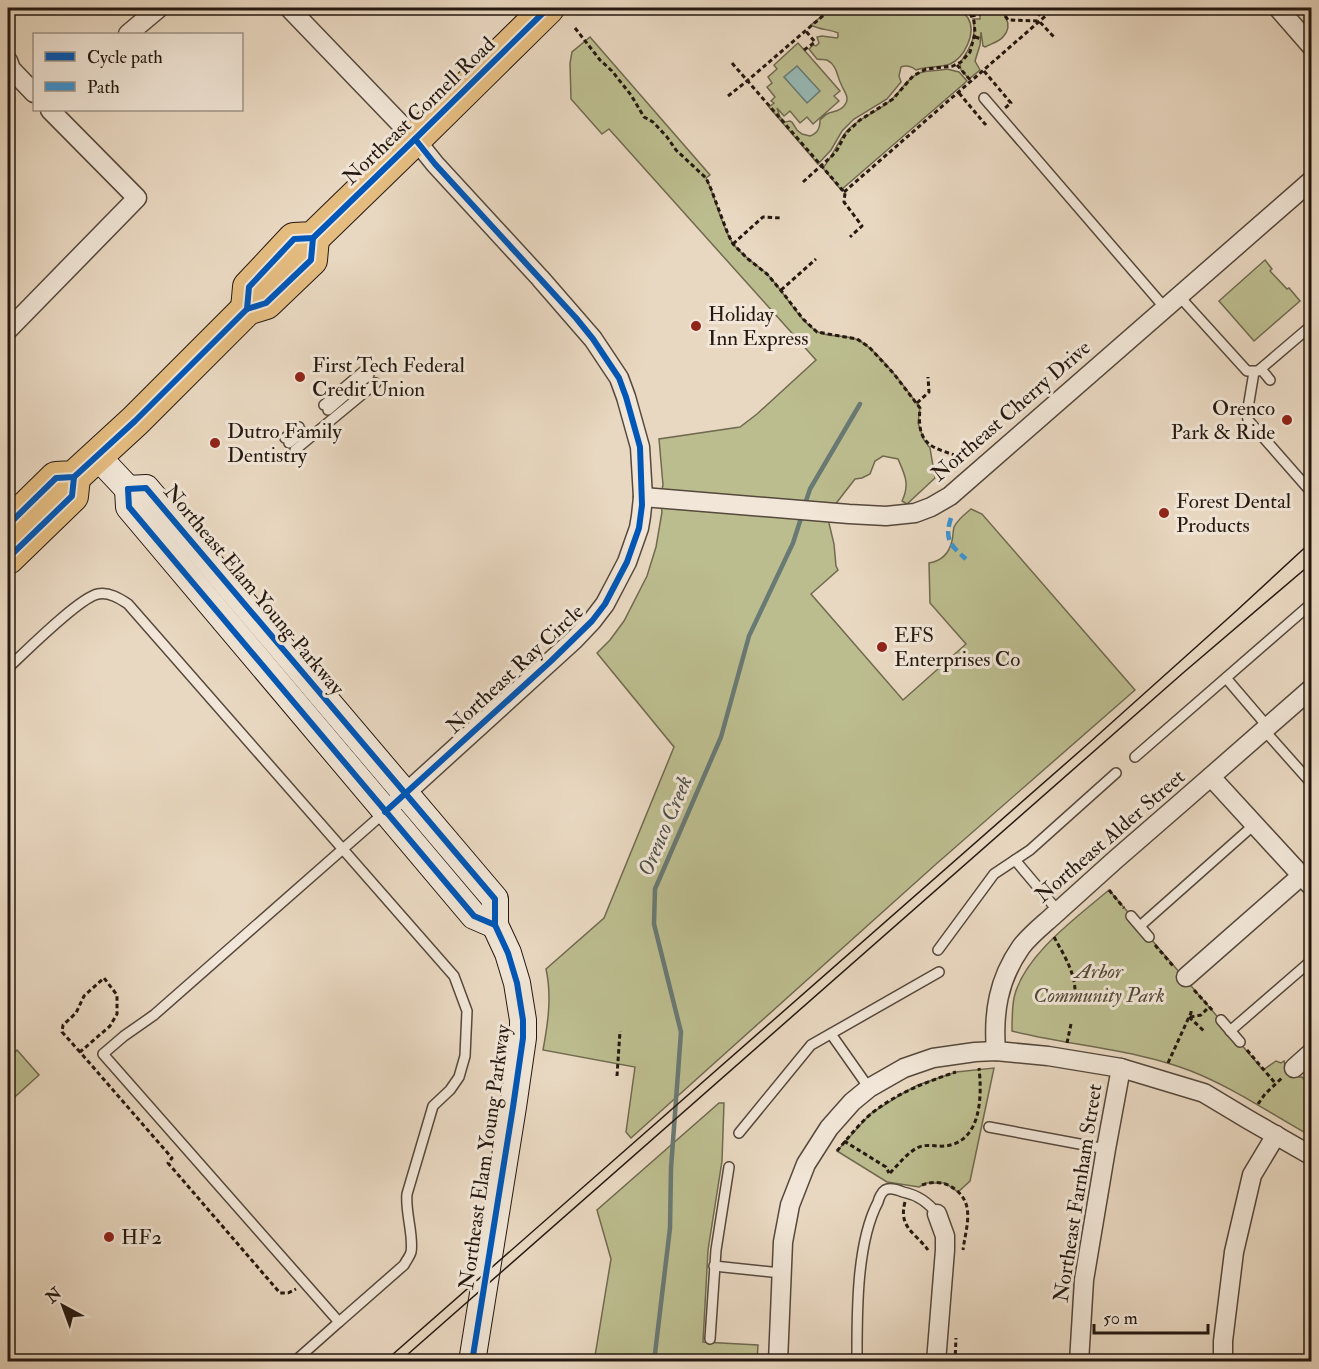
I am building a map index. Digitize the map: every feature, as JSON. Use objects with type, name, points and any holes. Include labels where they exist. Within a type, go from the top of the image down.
[{"type":"highway","name":"Northeast Cornell Road","points":[[8,525],[56,478],[74,477],[135,421],[247,309],[266,303],[311,260],[313,238],[548,8]]},
{"type":"highway","name":"Northeast Cornell Road","points":[[8,558],[72,496],[74,477]]},
{"type":"street","points":[[129,33],[159,8]]},
{"type":"street","name":"Northeast Ray Circle","points":[[289,8],[415,139],[435,164],[576,318],[619,378],[640,447],[643,497],[639,528],[627,562],[605,604],[592,621],[551,661],[385,812]]},
{"type":"street","points":[[1278,8],[1311,46]]},
{"type":"street","points":[[8,61],[11,69],[33,92]]},
{"type":"street","points":[[8,330],[137,198],[51,111]]},
{"type":"street","name":"Northeast Cherry Drive","points":[[643,497],[886,516],[915,513],[941,502],[1311,180]]},
{"type":"street","points":[[97,456],[128,489]]},
{"type":"street","name":"Northeast Elam Young Parkway","points":[[471,1362],[512,1118],[523,1038],[523,1020],[517,982],[508,953],[495,925],[495,899],[146,489],[128,489],[129,507],[385,812],[474,916],[495,925]]},
{"type":"street","name":"Northeast Alder Street","points":[[996,1051],[994,1026],[1000,990],[1006,973],[1022,946],[1058,911],[1311,688]]},
{"type":"street","points":[[1186,977],[1306,882],[1211,777]]},
{"type":"street","points":[[778,1362],[783,1242],[789,1205],[806,1164],[829,1128],[852,1102],[869,1088],[904,1068],[933,1058],[996,1051],[1048,1056],[1121,1068],[1204,1093],[1311,1156]]},
{"type":"street","points":[[1294,1068],[1311,1052]]},
{"type":"street","name":"Northeast Farnham Street","points":[[1079,1362],[1084,1280],[1121,1068]]},
{"type":"street","points":[[1223,1362],[1223,1341],[1236,1241],[1252,1175],[1276,1135]]},
{"type":"street","points":[[936,1362],[945,1250],[945,1236],[937,1214]]},
{"type":"lane","points":[[984,98],[1172,302],[1247,371],[1257,370],[1311,325]]},
{"type":"lane","points":[[1257,370],[1270,380]]},
{"type":"lane","points":[[1257,370],[1247,414],[1248,420],[1311,493]]},
{"type":"lane","points":[[301,429],[290,444],[370,376],[326,407]]},
{"type":"lane","points":[[8,668],[79,604],[96,594],[119,597],[128,604],[454,976],[467,1011],[465,1056],[459,1077],[450,1090],[433,1106],[407,1194],[406,1206],[411,1252],[404,1265],[294,1362]]},
{"type":"lane","points":[[1135,757],[1311,603]]},
{"type":"lane","points":[[1226,678],[1311,784]]},
{"type":"lane","points":[[938,950],[994,874],[1030,850],[1116,773]]},
{"type":"lane","points":[[339,1322],[103,1054],[154,1015],[385,812]]},
{"type":"lane","points":[[1140,926],[1255,824]]},
{"type":"lane","points":[[1015,860],[1058,911]]},
{"type":"lane","points":[[1131,916],[1149,937]]},
{"type":"lane","points":[[1230,1031],[1311,960]]},
{"type":"lane","points":[[739,1133],[811,1045],[939,972]]},
{"type":"lane","points":[[1221,1020],[1240,1042]]},
{"type":"lane","points":[[831,1034],[869,1088]]},
{"type":"lane","points":[[988,1127],[1106,1149]]},
{"type":"lane","points":[[710,1339],[714,1266],[729,1167]]},
{"type":"lane","points":[[857,1362],[862,1261],[867,1229],[873,1210],[884,1191],[894,1189],[923,1200],[937,1214]]},
{"type":"lane","points":[[714,1266],[781,1273]]},
{"type":"path","points":[[728,96],[832,8]]},
{"type":"path","points":[[803,182],[837,150],[846,133],[853,126],[893,99],[913,76],[926,69],[953,66],[970,52],[975,37],[974,21],[967,8]]},
{"type":"path","points":[[971,16],[980,15],[990,8],[996,8],[1002,11],[1008,20],[1041,20]]},
{"type":"path","points":[[1031,8],[1054,37]]},
{"type":"path","points":[[844,192],[1050,12]]},
{"type":"path","points":[[575,28],[631,95],[644,117],[653,122],[667,136],[676,150],[706,178],[733,244],[767,274],[803,319],[817,332],[857,339],[869,347],[894,374],[920,408],[918,423],[924,440],[931,447],[958,456],[968,456]]},
{"type":"path","points":[[804,50],[814,42],[805,30]]},
{"type":"path","points":[[975,37],[982,39]]},
{"type":"path","points":[[732,63],[845,193],[844,202],[862,226],[850,237]]},
{"type":"path","points":[[957,64],[972,82]]},
{"type":"path","points":[[984,71],[992,82]]},
{"type":"path","points":[[959,93],[968,103]]},
{"type":"path","points":[[733,244],[763,217],[782,218]]},
{"type":"path","points":[[781,290],[816,260]]},
{"type":"path","points":[[916,404],[929,392],[928,377]]},
{"type":"path","points":[[1102,895],[1108,890],[1131,916]]},
{"type":"path","points":[[1049,942],[1056,936],[1071,969],[1075,989],[1074,1002]]},
{"type":"path","points":[[1149,937],[1169,962]]},
{"type":"path","points":[[1190,1017],[1201,1015],[1209,1007]]},
{"type":"path","points":[[1168,1063],[1190,1017],[1191,1008]]},
{"type":"path","points":[[1190,1017],[1204,1031]]},
{"type":"path","points":[[1067,1043],[1071,1024]]},
{"type":"path","points":[[617,1076],[620,1031]]},
{"type":"path","points":[[1240,1042],[1275,1083]]},
{"type":"path","points":[[845,1142],[886,1167],[891,1175],[906,1156],[918,1147],[925,1145],[944,1147],[966,1136],[975,1124],[979,1101],[979,1070],[975,1052]]},
{"type":"path","points":[[1258,1104],[1275,1083],[1294,1068]]},
{"type":"path","points":[[837,1151],[870,1114],[885,1104],[918,1085],[956,1072]]},
{"type":"path","points":[[930,1252],[910,1233],[903,1209],[905,1201],[919,1186],[926,1183],[945,1183],[958,1192]]},
{"type":"green space","points":[[832,8],[959,8],[968,18],[971,31],[964,51],[950,64],[916,70],[908,66],[901,67],[899,76],[901,82],[887,99],[854,119],[842,131],[831,150],[818,164],[769,107],[774,103],[771,101],[775,97],[767,87],[772,83],[768,77],[777,69],[774,65],[798,43],[840,91],[834,96],[839,101],[813,124],[807,117],[800,123],[790,111],[784,116],[777,108],[780,117],[785,122],[792,122],[802,134],[810,136],[818,130],[820,120],[844,106],[847,98],[835,68],[827,60],[817,59],[809,49],[819,43],[817,37],[838,37],[838,33],[811,25]]},
{"type":"green space","points":[[990,8],[1004,14],[1008,28],[1001,39],[985,47],[981,32],[975,61],[980,70],[969,79],[961,70],[960,63],[972,42],[973,19],[980,19],[980,15]]},
{"type":"green space","points":[[590,37],[710,175],[706,178],[724,227],[735,247],[772,279],[811,327],[823,334],[848,337],[866,345],[892,371],[920,408],[918,423],[924,440],[930,448],[935,478],[907,504],[902,501],[906,484],[898,459],[883,456],[875,461],[870,474],[855,479],[834,506],[828,519],[838,570],[811,594],[903,700],[966,644],[930,603],[929,563],[941,559],[947,553],[951,546],[954,527],[971,509],[982,514],[1135,690],[935,865],[631,1138],[626,1132],[635,1067],[543,1050],[549,999],[546,969],[604,918],[674,747],[597,653],[624,621],[647,576],[656,547],[662,512],[660,498],[663,485],[659,439],[740,427],[816,360],[609,129],[602,134],[571,99],[572,52]]},
{"type":"green space","points":[[947,69],[959,72],[967,81],[841,190],[823,168],[846,132],[856,122],[886,104],[915,75],[926,71]]},
{"type":"green space","points":[[1265,260],[1272,269],[1270,271],[1300,301],[1254,341],[1219,301]]},
{"type":"green space","name":"Arbor Community Park","points":[[1109,890],[1263,1070],[1276,1061],[1281,1063],[1284,1061],[1290,1073],[1302,1077],[1311,1087],[1311,1136],[1237,1093],[1191,1071],[1125,1053],[1012,1031],[1014,998],[1019,982],[1028,967],[1053,938]]},
{"type":"green space","points":[[17,1050],[39,1075],[8,1103],[8,1059]]},
{"type":"green space","points":[[994,1068],[970,1181],[958,1192],[945,1183],[926,1183],[919,1187],[887,1182],[837,1151],[870,1114],[918,1085],[956,1072]]},
{"type":"green space","points":[[719,1103],[724,1103],[722,1161],[708,1250],[703,1342],[758,1345],[757,1361],[594,1362],[611,1259],[597,1210]]},
{"type":"water","points":[[797,66],[820,91],[807,103],[784,77]]},
{"type":"waterway","name":"Orenco Creek","points":[[804,507],[810,489],[860,404]]},
{"type":"waterway","name":"Orenco Creek","points":[[654,1362],[670,1228],[671,1168],[681,1032],[654,924],[655,889],[721,737],[749,636],[793,543],[802,515]]},
{"type":"tram line","points":[[384,1362],[1089,743],[1312,541]]},
{"type":"tram line","points":[[399,1362],[1183,673],[1312,563]]},
{"type":"marked path","points":[[951,518],[948,537],[956,550],[966,559]]},
{"type":"cycle path","points":[[247,309],[249,287],[294,239],[313,238],[548,8]]},
{"type":"cycle path","points":[[385,812],[592,621],[605,604],[627,562],[639,528],[642,505],[640,447],[619,378],[576,318],[435,164],[415,139]]},
{"type":"cycle path","points":[[8,525],[56,478],[74,477],[135,421],[247,309],[266,303],[311,260],[313,238]]},
{"type":"cycle path","points":[[8,558],[72,496],[74,477]]},
{"type":"cycle path","points":[[128,489],[146,488],[495,899],[495,925],[508,953],[517,983],[523,1020],[523,1038],[472,1362]]},
{"type":"cycle path","points":[[128,489],[129,507],[474,916],[495,925]]},
{"type":"place","name":"Holiday Inn Express","points":[[696,326]]},
{"type":"place","name":"First Tech Federal Credit Union","points":[[300,377]]},
{"type":"place","name":"Orenco Park & Ride","points":[[1287,420]]},
{"type":"place","name":"Dutro Family Dentistry","points":[[215,443]]},
{"type":"place","name":"Forest Dental Products","points":[[1164,513]]},
{"type":"place","name":"EFS Enterprises Co","points":[[882,647]]},
{"type":"place","name":"HF2","points":[[109,1237]]}]
